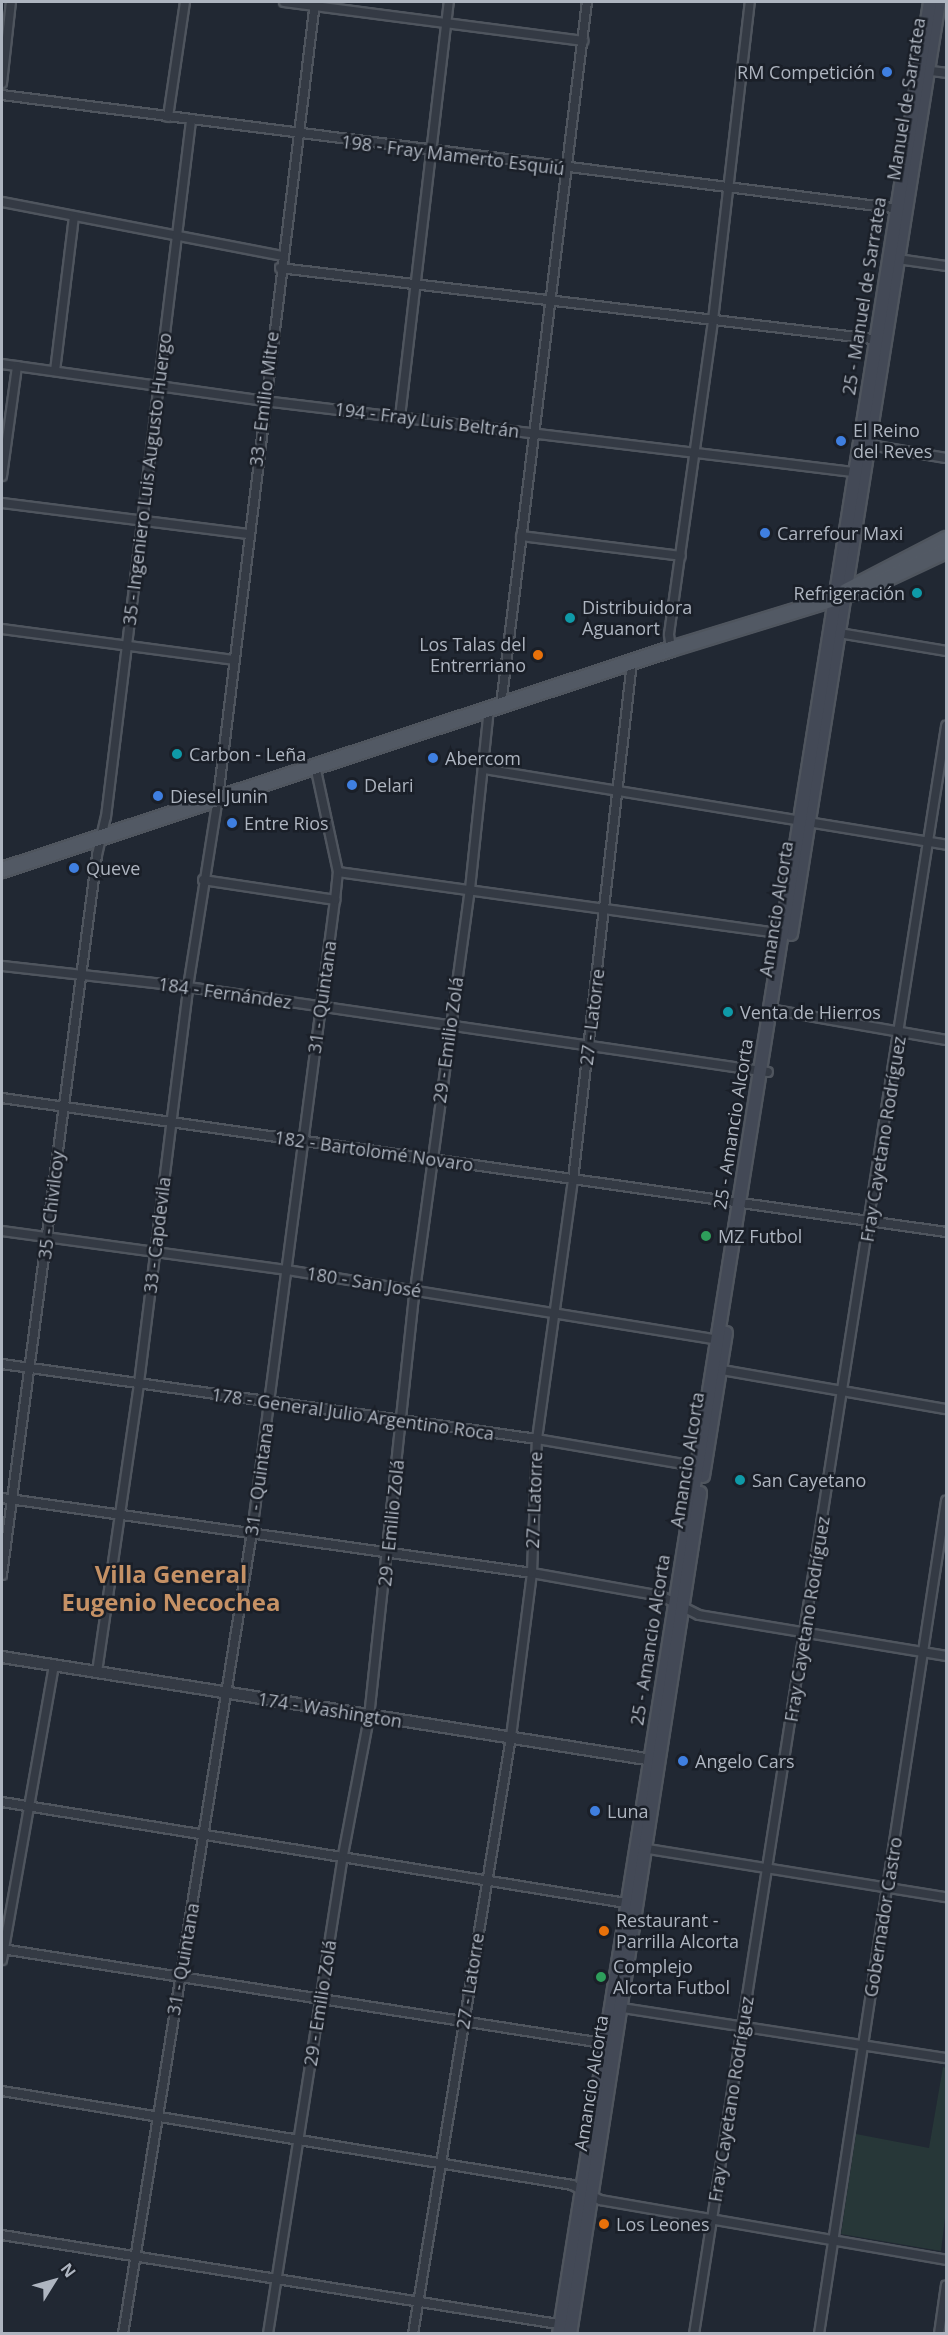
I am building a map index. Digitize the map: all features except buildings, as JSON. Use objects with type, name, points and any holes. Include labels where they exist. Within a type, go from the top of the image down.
[{"type":"main road","points":[[924,70],[930,2]]},
{"type":"main road","name":"Manuel de Sarratea","points":[[840,594],[881,340],[898,259],[901,210],[924,70],[939,2]]},
{"type":"main road","name":"25 - Manuel de Sarratea","points":[[881,340],[901,210]]},
{"type":"main road","points":[[840,594],[853,472],[863,444]]},
{"type":"main road","points":[[840,594],[860,581],[946,539]]},
{"type":"main road","points":[[2,870],[671,648],[840,594],[863,590],[946,551]]},
{"type":"main road","name":"Amancio Alcorta","points":[[804,821],[839,633],[840,594]]},
{"type":"main road","name":"25 - Amancio Alcorta","points":[[720,1340],[840,594]]},
{"type":"main road","name":"Amancio Alcorta","points":[[632,1904],[720,1340]]},
{"type":"main road","points":[[565,2329],[581,2188],[609,2044],[632,1904]]},
{"type":"main road","name":"Amancio Alcorta","points":[[565,2329],[592,2196],[609,2044]]},
{"type":"street","points":[[2,83],[11,2]]},
{"type":"street","points":[[168,117],[185,2]]},
{"type":"street","points":[[284,2],[315,3],[583,41]]},
{"type":"street","points":[[400,417],[418,284],[450,2]]},
{"type":"street","name":"29 - Emilio Zolá","points":[[268,2334],[343,1855],[369,1717],[415,1290],[470,889],[484,769],[535,432],[587,2]]},
{"type":"street","points":[[671,648],[669,634],[713,320],[750,2]]},
{"type":"street","name":"33 - Emilio Mitre","points":[[218,798],[280,268],[315,3]]},
{"type":"street","points":[[924,70],[946,73]]},
{"type":"street","name":"198 - Fray Mamerto Esquiú","points":[[2,95],[297,135],[901,210]]},
{"type":"street","name":"35 - Ingeniero Luis Augusto Huergo","points":[[101,836],[179,236],[191,121]]},
{"type":"street","points":[[2,202],[282,256]]},
{"type":"street","points":[[55,371],[74,216]]},
{"type":"street","points":[[898,259],[946,266]]},
{"type":"street","points":[[280,268],[881,340]]},
{"type":"street","name":"194 - Fray Luis Beltrán","points":[[2,364],[264,401],[695,451],[853,472]]},
{"type":"street","points":[[2,476],[17,366]]},
{"type":"street","points":[[863,444],[946,458]]},
{"type":"street","points":[[2,503],[248,534]]},
{"type":"street","points":[[521,536],[681,556]]},
{"type":"street","points":[[2,629],[233,660]]},
{"type":"street","points":[[839,633],[946,651]]},
{"type":"street","name":"27 - Latorre","points":[[413,2334],[465,2020],[485,1878],[511,1737],[531,1574],[537,1439],[573,1180],[632,662]]},
{"type":"street","name":"Fray Cayetano Rodríguez","points":[[694,2334],[741,2026],[871,1220],[946,726]]},
{"type":"street","name":"31 - Quintana","points":[[123,2334],[252,1532],[335,900],[338,872],[315,766]]},
{"type":"street","points":[[484,769],[619,789],[946,845]]},
{"type":"street","name":"33 - Capdevila","points":[[97,1672],[139,1383],[188,987],[203,880],[218,798]]},
{"type":"street","name":"35 - Chivilcoy","points":[[2,1575],[14,1500],[63,1107],[101,836]]},
{"type":"street","points":[[338,872],[787,934]]},
{"type":"street","points":[[203,880],[335,900]]},
{"type":"street","name":"184 - Fernández","points":[[2,966],[188,987],[764,1071]]},
{"type":"street","points":[[773,1010],[946,1040]]},
{"type":"street","name":"182 - Bartolomé Novaro","points":[[2,1098],[946,1232]]},
{"type":"street","name":"180 - San José","points":[[2,1231],[287,1270],[555,1311],[720,1340]]},
{"type":"street","name":"178 - General Julio Argentino Roca","points":[[2,1364],[537,1439],[700,1467]]},
{"type":"street","points":[[715,1369],[946,1409]]},
{"type":"street","points":[[2,1498],[252,1532],[531,1574],[678,1604],[699,1615],[946,1656]]},
{"type":"street","name":"Gobernador Castro","points":[[819,2334],[946,1501]]},
{"type":"street","name":"174 - Washington","points":[[2,1657],[225,1695],[654,1760]]},
{"type":"street","points":[[2,1960],[26,1806],[54,1665]]},
{"type":"street","points":[[2,1802],[343,1855],[632,1904]]},
{"type":"street","points":[[640,1848],[946,1898]]},
{"type":"street","points":[[2,1949],[321,1996],[609,2044]]},
{"type":"street","points":[[615,2007],[946,2058]]},
{"type":"street","points":[[2,2091],[440,2162],[581,2188],[592,2196],[712,2221],[946,2260]]},
{"type":"street","points":[[2,2235],[276,2278],[565,2329]]},
{"type":"street","points":[[939,2334],[946,2285]]},
{"type":"shaded area","points":[[943,2067],[946,2068],[946,2210],[941,2251],[841,2234],[856,2134],[929,2148]]},
{"type":"place","name":"RM Competición","points":[[887,72]]},
{"type":"place","name":"El Reino del Reves","points":[[841,441]]},
{"type":"place","name":"Carrefour Maxi","points":[[765,533]]},
{"type":"place","name":"Refrigeración","points":[[917,593]]},
{"type":"place","name":"Distribuidora Aguanort","points":[[570,618]]},
{"type":"place","name":"Los Talas del Entrerriano","points":[[538,655]]},
{"type":"place","name":"Carbon - Leña","points":[[177,754]]},
{"type":"place","name":"Abercom","points":[[433,758]]},
{"type":"place","name":"Delari","points":[[352,785]]},
{"type":"place","name":"Diesel Junin","points":[[158,796]]},
{"type":"place","name":"Entre Rios","points":[[232,823]]},
{"type":"place","name":"Queve","points":[[74,868]]},
{"type":"place","name":"Venta de Hierros","points":[[728,1012]]},
{"type":"place","name":"MZ Futbol","points":[[706,1236]]},
{"type":"place","name":"San Cayetano","points":[[740,1480]]},
{"type":"place","name":"Angelo Cars","points":[[683,1761]]},
{"type":"place","name":"Luna","points":[[595,1811]]},
{"type":"place","name":"Restaurant - Parrilla Alcorta","points":[[604,1931]]},
{"type":"place","name":"Complejo Alcorta Futbol","points":[[601,1977]]},
{"type":"place","name":"Los Leones","points":[[604,2224]]},
{"type":"district","name":"Villa General Eugenio Necochea","points":[[171,1588]]}]
